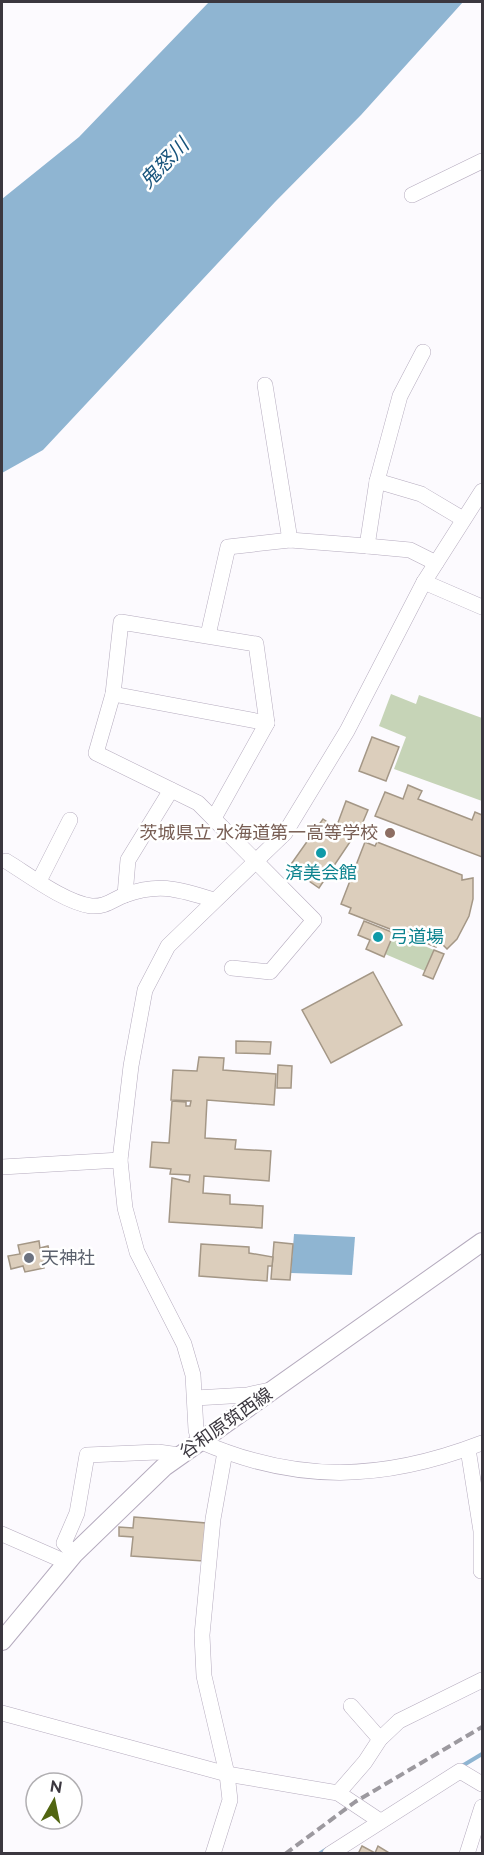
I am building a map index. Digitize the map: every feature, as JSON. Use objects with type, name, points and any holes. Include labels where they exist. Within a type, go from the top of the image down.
[{"type":"main road","name":"谷和原筑西線","points":[[2,1641],[70,1558],[139,1489],[179,1455],[483,1242]]},
{"type":"street","points":[[412,195],[483,161]]},
{"type":"street","points":[[367,546],[377,481],[400,396],[423,352]]},
{"type":"street","points":[[265,385],[290,540]]},
{"type":"street","points":[[377,481],[421,494],[464,519]]},
{"type":"street","points":[[481,1571],[476,1446],[408,1466],[362,1473],[328,1474],[225,1452],[199,1441],[195,1419],[195,1398],[184,1344],[145,1271],[130,1231],[120,1160],[131,1066],[145,990],[168,946],[285,834],[332,756],[424,582],[483,491]]},
{"type":"street","points":[[208,635],[228,547],[290,540],[410,550],[435,563]]},
{"type":"street","points":[[424,582],[483,607]]},
{"type":"street","points":[[214,818],[267,723],[256,644],[121,622],[113,694],[96,753],[198,803],[315,920],[270,972],[232,968]]},
{"type":"street","points":[[113,694],[267,723]]},
{"type":"street","points":[[125,895],[128,860],[171,790]]},
{"type":"street","points":[[39,881],[70,820]]},
{"type":"street","points":[[6,861],[76,902],[90,906],[105,906],[125,895],[167,886],[214,900]]},
{"type":"street","points":[[2,1167],[120,1160]]},
{"type":"street","points":[[195,1398],[247,1395],[274,1389]]},
{"type":"street","points":[[70,1558],[64,1543],[77,1513],[87,1455],[158,1452],[179,1455]]},
{"type":"street","points":[[213,1854],[230,1800],[227,1774],[204,1676],[202,1646],[213,1519],[225,1452]]},
{"type":"street","points":[[2,1534],[70,1558]]},
{"type":"street","points":[[338,1793],[380,1739],[399,1721],[483,1680]]},
{"type":"street","points":[[351,1706],[380,1739]]},
{"type":"street","points":[[2,1713],[227,1774],[338,1793],[380,1821]]},
{"type":"street","points":[[330,1854],[460,1771],[483,1784]]},
{"type":"street","points":[[466,1854],[478,1833],[483,1807]]},
{"type":"green space","points":[[391,694],[416,704],[419,695],[482,718],[482,801],[394,769],[406,737],[379,726]]},
{"type":"green space","points":[[394,933],[434,950],[425,971],[385,954]]},
{"type":"water","name":"鬼怒川","points":[[209,2],[463,2],[361,115],[275,202],[43,450],[2,473],[2,199],[79,137]]},
{"type":"water","points":[[294,1234],[355,1237],[352,1275],[291,1273]]},
{"type":"building","points":[[372,737],[399,747],[386,781],[359,771]]},
{"type":"building","points":[[408,785],[422,791],[418,799],[472,820],[475,812],[482,815],[482,857],[375,816],[385,792],[403,799]]},
{"type":"building","points":[[346,801],[368,810],[357,836],[336,828]]},
{"type":"building","name":"済美会館","points":[[323,819],[352,839],[319,888],[289,867]]},
{"type":"building","points":[[365,842],[375,846],[377,842],[462,875],[462,880],[473,878],[473,899],[469,916],[457,939],[447,949],[438,940],[436,947],[349,913],[351,908],[341,904]]},
{"type":"building","name":"弓道場","points":[[364,921],[394,933],[384,957],[366,949],[370,940],[358,935]]},
{"type":"building","points":[[434,950],[444,954],[433,979],[423,975]]},
{"type":"building","points":[[373,972],[402,1025],[331,1063],[302,1010]]},
{"type":"building","points":[[236,1041],[271,1042],[270,1054],[236,1053]]},
{"type":"building","points":[[199,1057],[224,1058],[223,1070],[276,1074],[274,1105],[207,1100],[205,1138],[236,1140],[235,1149],[271,1151],[269,1181],[204,1176],[203,1193],[230,1195],[230,1204],[263,1206],[262,1228],[169,1222],[172,1178],[189,1182],[190,1175],[170,1174],[171,1169],[150,1167],[152,1142],[169,1143],[172,1101],[186,1102],[186,1106],[190,1106],[191,1101],[171,1100],[173,1070],[197,1071]]},
{"type":"building","points":[[278,1065],[292,1066],[291,1088],[277,1088]]},
{"type":"building","name":"天神社","points":[[39,1241],[40,1248],[48,1246],[51,1260],[42,1262],[44,1268],[25,1272],[23,1266],[11,1269],[8,1256],[20,1254],[18,1245]]},
{"type":"building","points":[[274,1242],[293,1244],[290,1280],[271,1279]]},
{"type":"building","points":[[201,1244],[249,1247],[249,1253],[273,1257],[272,1266],[268,1266],[267,1281],[199,1276]]},
{"type":"building","points":[[134,1517],[206,1523],[203,1561],[131,1556],[133,1537],[119,1536],[119,1527],[133,1528]]},
{"type":"building","points":[[362,1846],[375,1853],[378,1846],[391,1854],[358,1854]]},
{"type":"waterway","points":[[462,1766],[482,1754]]},
{"type":"waterway","points":[[319,1854],[327,1849]]},
{"type":"railway","points":[[285,1854],[355,1802],[482,1727]]},
{"type":"place","name":"茨城県立 水海道第一高等学校","points":[[390,833]]},
{"type":"place","name":"済美会館","points":[[321,853]]},
{"type":"place","name":"弓道場","points":[[378,937]]},
{"type":"place","name":"天神社","points":[[29,1258]]}]
